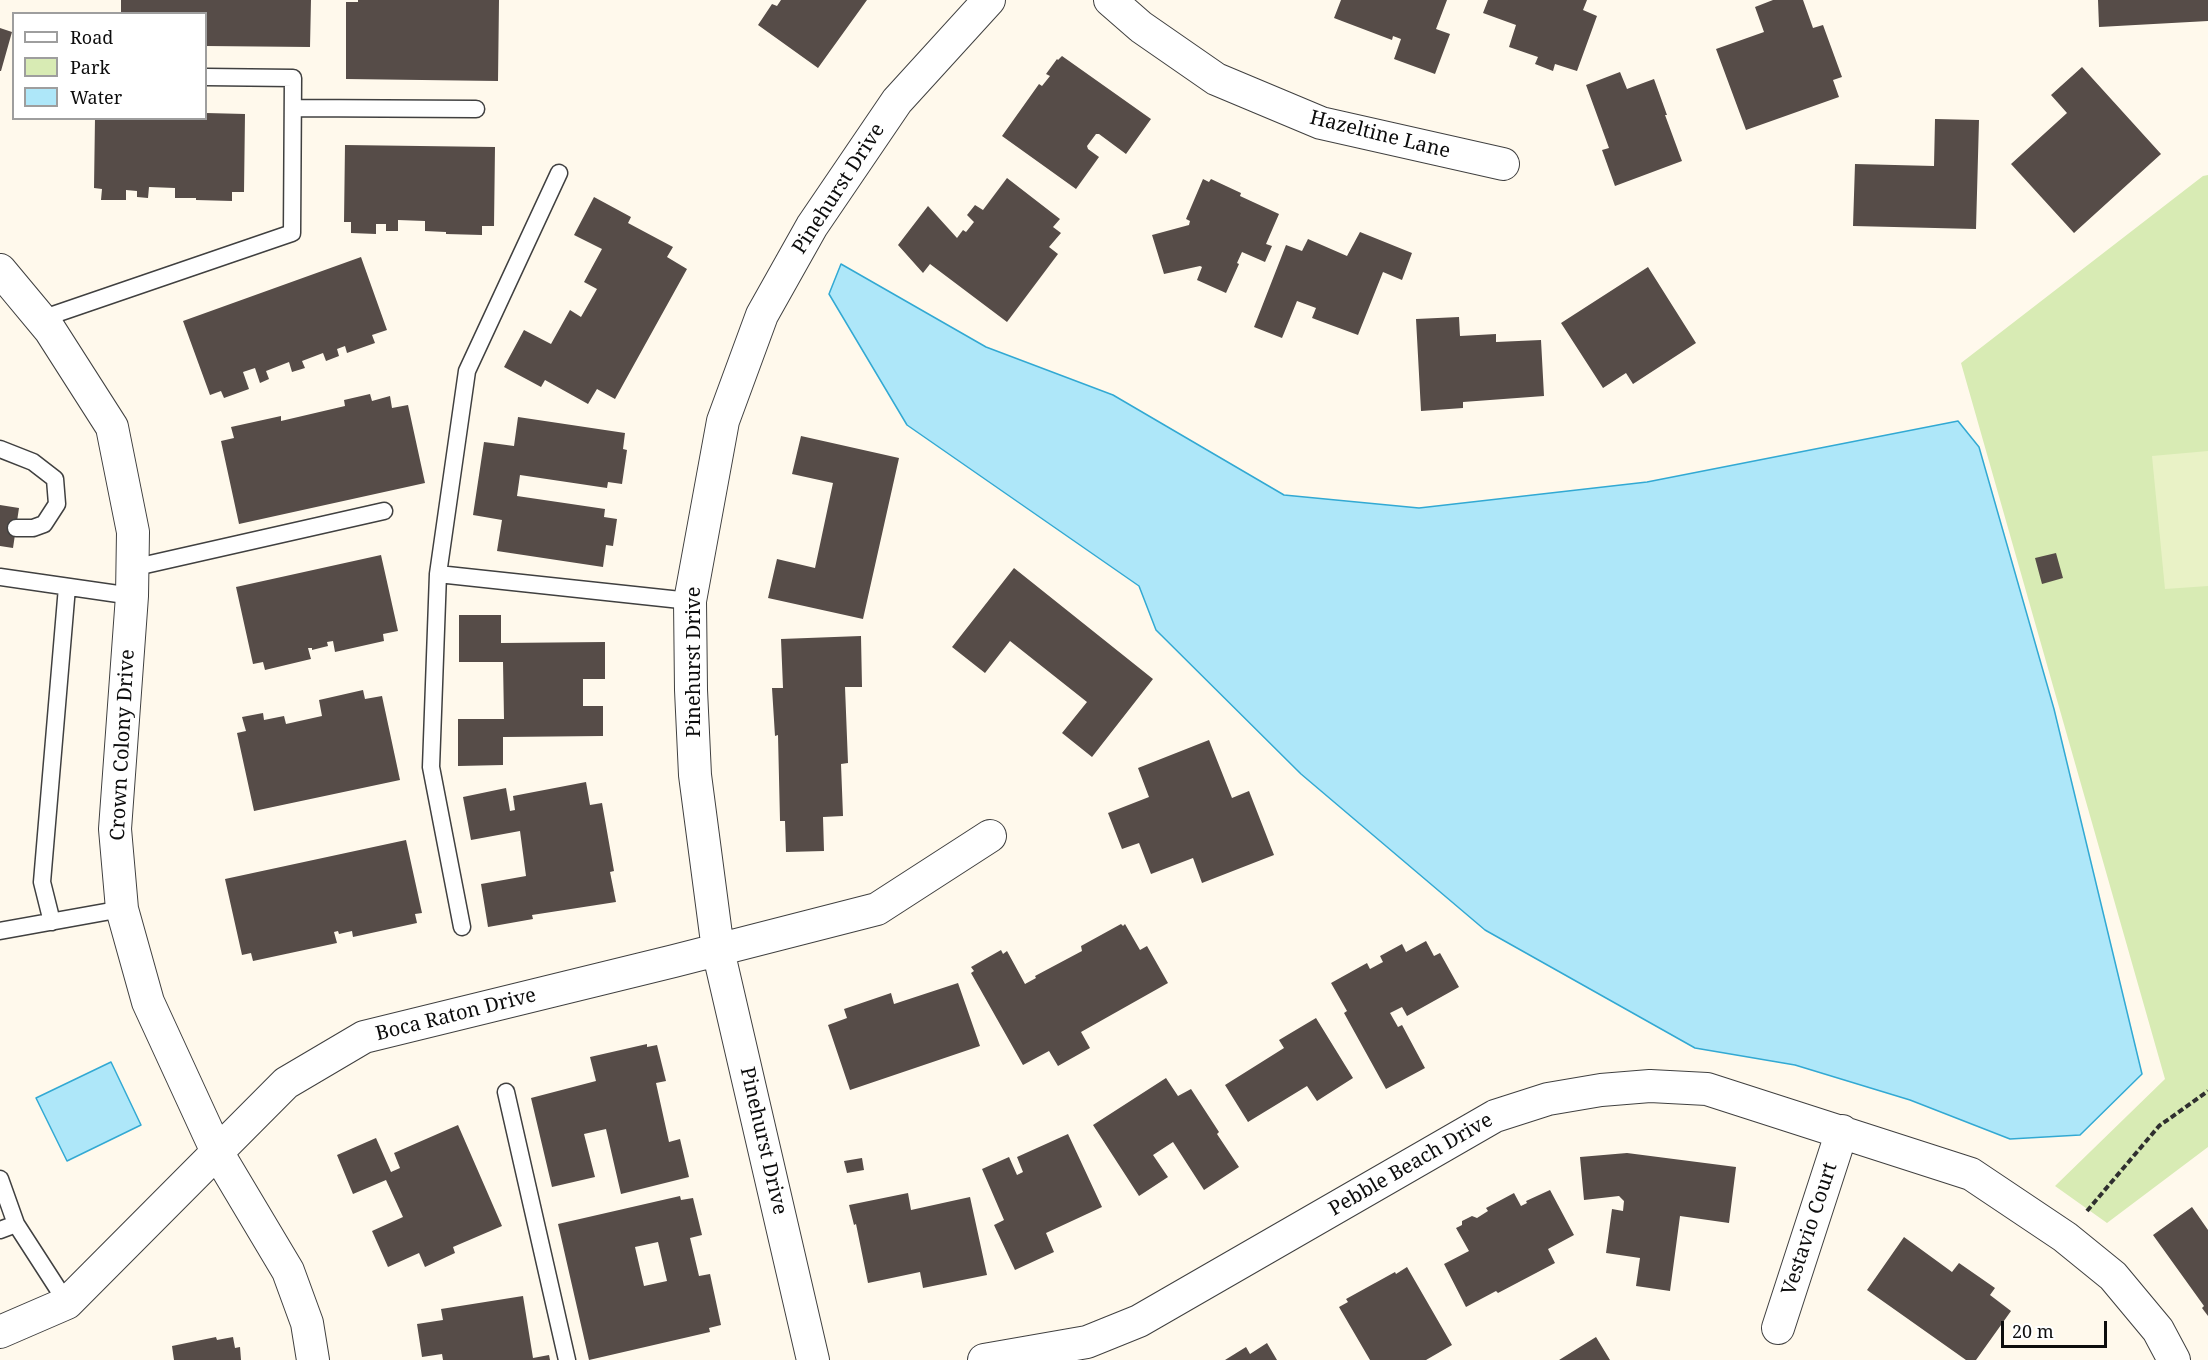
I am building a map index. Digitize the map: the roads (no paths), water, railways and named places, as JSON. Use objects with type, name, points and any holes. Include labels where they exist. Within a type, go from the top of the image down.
[{"type":"street","name":"Pinehurst Drive","points":[[813,1360],[718,950],[696,775],[691,690],[690,601],[723,420],[762,315],[812,226],[897,101],[989,0]]},
{"type":"street","name":"Hazeltine Lane","points":[[1110,0],[1141,27],[1216,79],[1321,123],[1503,164]]},
{"type":"street","name":"Crown Colony Drive","points":[[0,270],[41,319],[112,427],[133,532],[132,582],[115,829],[122,909],[148,1002],[217,1152],[288,1271],[308,1323],[313,1360]]},
{"type":"street","name":"Boca Raton Drive","points":[[0,1332],[67,1304],[286,1083],[364,1037],[877,909],[990,836]]},
{"type":"street","name":"Pebble Beach Drive","points":[[984,1360],[1092,1351],[1139,1321],[1495,1116],[1548,1099],[1601,1090],[1650,1086],[1707,1089],[1971,1174],[2065,1237],[2113,1276],[2158,1330],[2174,1360]]},
{"type":"street","name":"Vestavio Court","points":[[1778,1328],[1842,1131]]},
{"type":"lane","points":[[41,319],[292,233],[293,78],[207,77]]},
{"type":"lane","points":[[293,108],[476,109]]},
{"type":"lane","points":[[462,927],[431,767],[438,574],[466,371],[559,173]]},
{"type":"lane","points":[[0,449],[33,462],[55,479],[57,504],[44,524],[33,528],[16,528]]},
{"type":"lane","points":[[0,577],[67,586],[132,582],[384,512]]},
{"type":"lane","points":[[438,574],[690,601]]},
{"type":"lane","points":[[52,922],[42,882],[67,586]]},
{"type":"lane","points":[[0,931],[122,909]]},
{"type":"lane","points":[[506,1092],[567,1360]]},
{"type":"lane","points":[[0,1179],[8,1227],[67,1304]]},
{"type":"water","points":[[841,264],[986,347],[1113,395],[1284,495],[1419,508],[1647,482],[1958,421],[1979,447],[2054,709],[2142,1074],[2080,1135],[2010,1139],[1910,1100],[1795,1065],[1695,1048],[1485,930],[1301,774],[1156,630],[1139,586],[907,425],[829,294]]},
{"type":"water","points":[[111,1062],[141,1125],[67,1161],[36,1098]]}]
